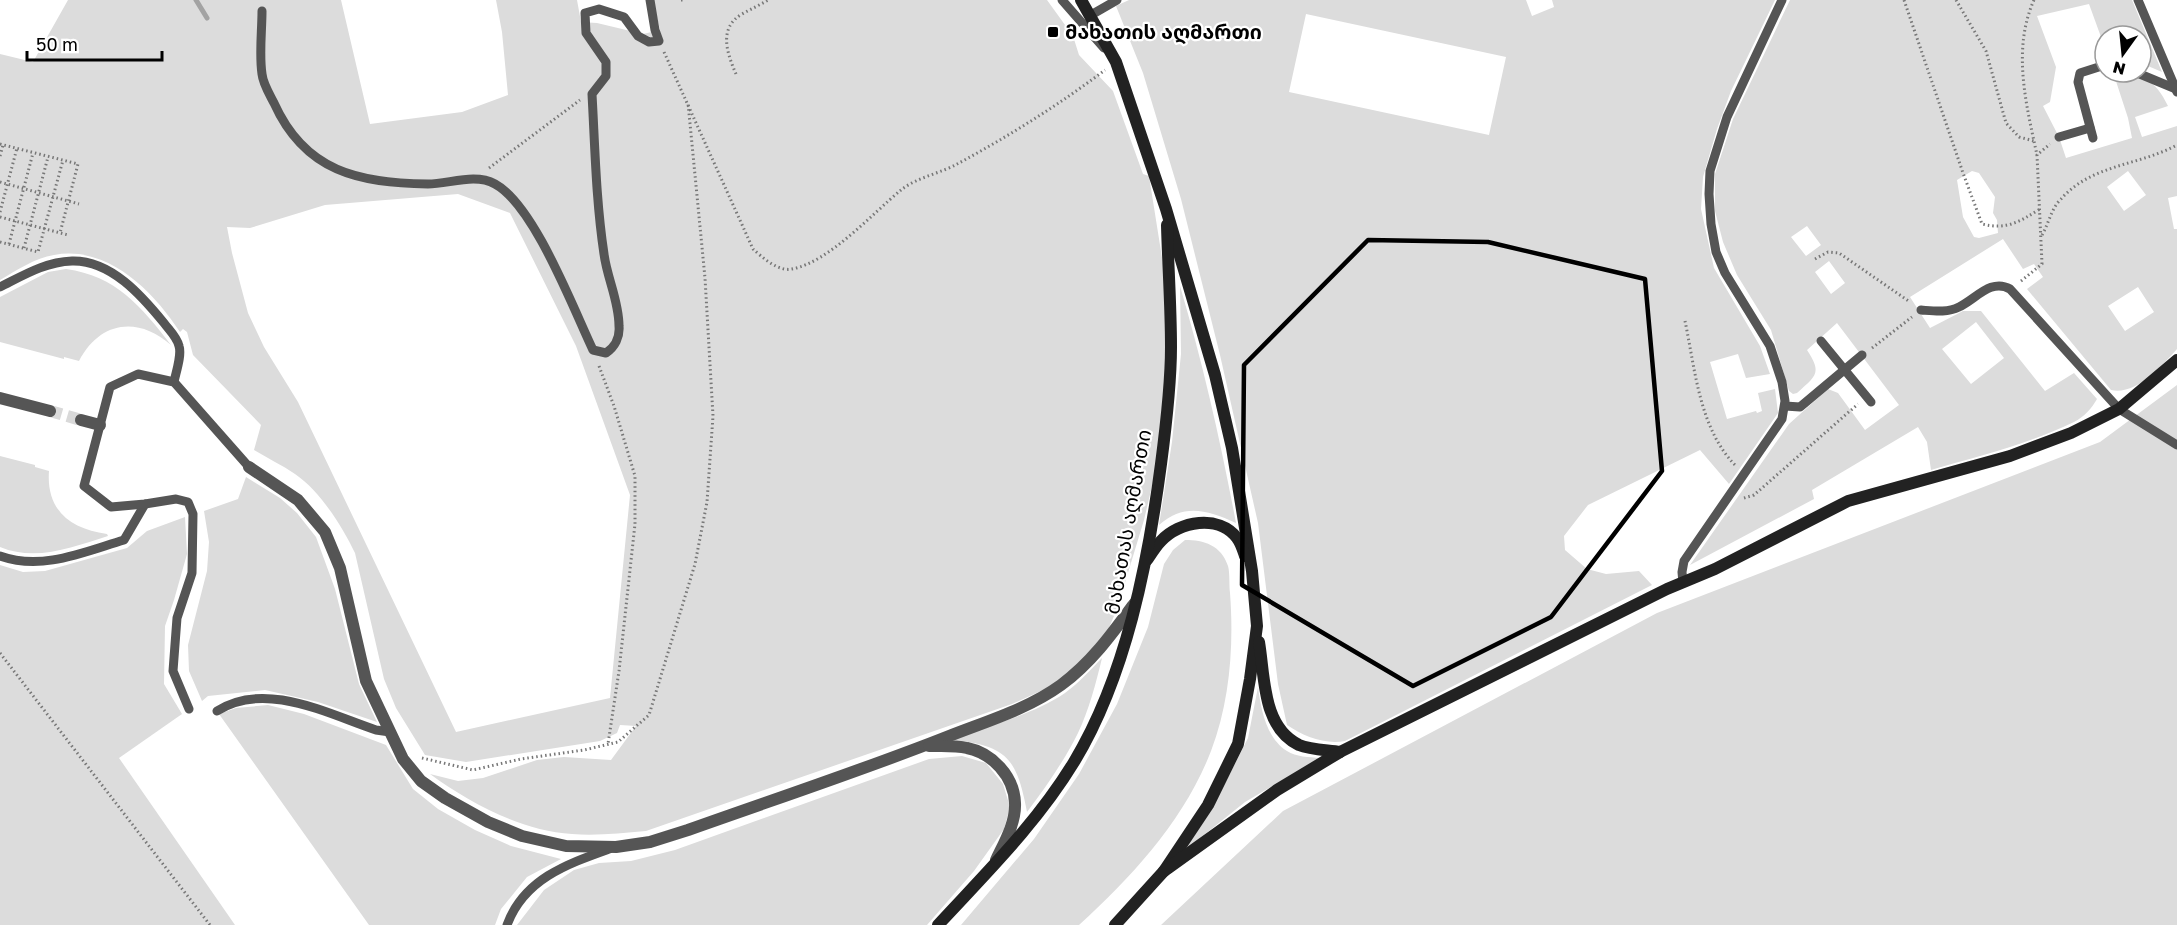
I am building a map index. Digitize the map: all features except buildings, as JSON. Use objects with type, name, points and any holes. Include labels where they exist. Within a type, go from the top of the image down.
[{"type":"main road","name":"მახათას აღმართი","points":[[1081,0],[1116,62],[1166,209],[1215,375],[1232,448],[1252,571],[1257,626],[1238,744],[1208,805],[1164,871],[1115,925]]},
{"type":"main road","name":"მახათას აღმართი","points":[[938,925],[1039,813],[1074,761],[1101,708],[1126,639],[1144,564],[1157,493],[1166,424],[1171,349],[1166,209]]},
{"type":"main road","points":[[1164,871],[1277,790],[1340,752],[1664,585],[1683,583],[1715,569],[1848,501],[2010,456],[2071,433],[2119,409],[2177,360]]},
{"type":"main road","points":[[1144,564],[1161,540],[1179,527],[1198,522],[1217,524],[1237,537],[1252,571]]},
{"type":"main road","points":[[1257,626],[1269,708],[1276,726],[1287,737],[1302,746],[1340,752]]},
{"type":"street","points":[[0,398],[50,411]]},
{"type":"street","points":[[81,420],[100,425]]},
{"type":"street","points":[[249,467],[298,500],[325,532],[340,568],[366,681],[403,759],[422,781],[445,798],[488,822],[522,836],[566,846],[616,847],[650,842],[925,745],[1010,712],[1060,686],[1084,666],[1134,604]]},
{"type":"street","points":[[925,745],[967,748],[992,758],[1009,778],[1015,803],[1011,828],[996,862]]},
{"type":"lane","points":[[262,11],[262,76],[281,118],[308,152],[334,170],[397,184],[439,184],[475,179],[495,184],[517,202],[543,242],[593,350],[606,353],[612,349],[618,337],[619,326],[617,306],[604,257],[596,195],[592,94],[606,76],[606,62],[586,33],[585,13],[598,9],[624,17],[638,36],[649,42],[659,41],[650,0]]},
{"type":"lane","points":[[1062,0],[1116,62]]},
{"type":"lane","points":[[1091,15],[1117,0]]},
{"type":"lane","points":[[1683,583],[1684,561],[1782,419],[1785,406],[1782,382],[1770,346],[1725,273],[1716,252],[1709,194],[1710,171],[1727,117],[1782,0]]},
{"type":"lane","points":[[2138,0],[2176,90]]},
{"type":"lane","points":[[2093,69],[2080,73],[2078,82],[2093,138]]},
{"type":"lane","points":[[2153,80],[2176,90]]},
{"type":"lane","points":[[2059,137],[2090,128]]},
{"type":"lane","points":[[0,287],[50,262],[75,261],[102,267],[127,284],[150,305],[176,339],[180,348],[174,382]]},
{"type":"lane","points":[[1921,310],[1944,311],[1958,307],[1992,286],[2003,285],[2010,289],[2119,409],[2177,445]]},
{"type":"lane","points":[[1821,341],[1868,400]]},
{"type":"lane","points":[[1785,406],[1800,407],[1862,356]]},
{"type":"lane","points":[[189,709],[173,671],[177,618],[192,573],[193,514],[188,502],[176,499],[111,507],[84,486],[110,387],[138,374],[174,382],[249,467]]},
{"type":"lane","points":[[0,556],[31,563],[66,558],[124,540],[146,504]]},
{"type":"lane","points":[[217,711],[245,698],[283,700],[375,730],[390,732]]},
{"type":"lane","points":[[507,925],[511,913],[536,883],[570,863],[616,847]]},
{"type":"path","points":[[736,74],[730,62],[726,41],[727,29],[740,15],[768,0]]},
{"type":"path","points":[[1904,0],[1982,224],[1996,227],[2017,223],[2040,209]]},
{"type":"path","points":[[1956,0],[1986,51],[2006,123],[2019,137],[2034,141]]},
{"type":"path","points":[[2010,289],[2042,264],[2037,155],[2021,58],[2026,22],[2034,0]]},
{"type":"path","points":[[659,41],[753,249],[769,262],[789,270],[814,262],[904,187],[958,165],[1081,88],[1116,62]]},
{"type":"path","points":[[475,179],[575,103],[592,94]]},
{"type":"path","points":[[403,759],[413,755],[473,770],[618,742],[649,715],[695,564],[707,502],[712,416],[711,381],[705,278],[688,103]]},
{"type":"path","points":[[2037,155],[2059,137]]},
{"type":"path","points":[[0,156],[2,144],[78,164],[60,233]]},
{"type":"path","points":[[2041,237],[2048,218],[2060,199],[2086,177],[2122,163],[2145,159],[2177,145]]},
{"type":"path","points":[[18,148],[0,215],[68,235]]},
{"type":"path","points":[[9,244],[33,152]]},
{"type":"path","points":[[24,248],[49,156]]},
{"type":"path","points":[[0,242],[38,252],[63,160]]},
{"type":"path","points":[[0,182],[78,204]]},
{"type":"path","points":[[1815,259],[1828,252],[1839,253],[1921,310],[1862,356]]},
{"type":"path","points":[[1685,321],[1702,404],[1715,439],[1731,461],[1745,473]]},
{"type":"path","points":[[593,350],[614,406],[635,476],[635,524],[619,671],[608,744]]},
{"type":"path","points":[[1733,491],[1742,497],[1754,495],[1868,400]]},
{"type":"path","points":[[0,653],[210,925]]},
{"type":"highlighted area","points":[[1368,240],[1488,242],[1645,279],[1662,471],[1551,617],[1413,686],[1242,585],[1244,365]]},
{"type":"shaded area","points":[[68,0],[341,0],[370,124],[462,112],[508,95],[502,32],[496,0],[577,0],[581,22],[597,23],[643,34],[660,30],[653,0],[1047,0],[1073,36],[1079,55],[1113,91],[1143,174],[1149,176],[1163,264],[1168,347],[1156,469],[1144,520],[1117,609],[1105,637],[1081,665],[1054,685],[1012,704],[646,831],[591,835],[553,832],[515,821],[479,805],[430,774],[458,781],[483,778],[537,760],[564,757],[611,760],[636,726],[620,725],[617,733],[600,741],[466,762],[425,755],[396,708],[384,679],[355,553],[344,532],[322,499],[304,481],[254,450],[261,425],[193,355],[187,332],[183,329],[180,332],[157,301],[127,274],[93,257],[74,254],[54,255],[26,265],[0,280],[0,54],[33,62]],"holes":[[[458,194],[510,213],[576,346],[630,495],[610,698],[456,732],[298,402],[264,347],[248,313],[227,227],[250,228],[325,205]]]},
{"type":"shaded area","points":[[1129,0],[1526,0],[1532,16],[1554,7],[1552,0],[1775,0],[1731,91],[1717,129],[1703,177],[1701,209],[1714,268],[1760,346],[1770,374],[1746,378],[1738,354],[1710,362],[1727,419],[1762,411],[1758,393],[1775,389],[1778,413],[1729,484],[1700,450],[1588,505],[1564,536],[1565,550],[1587,569],[1606,574],[1639,571],[1652,585],[1345,741],[1330,742],[1314,739],[1287,725],[1278,684],[1258,523],[1220,355],[1181,199],[1143,73],[1116,6]],"holes":[[[1306,14],[1506,57],[1489,135],[1289,92]]]},
{"type":"shaded area","points":[[1790,0],[2132,0],[2142,24],[2096,24],[2089,4],[2037,16],[2056,67],[2050,102],[2043,106],[2059,137],[2066,158],[2132,138],[2117,84],[2153,84],[2168,106],[2135,117],[2142,137],[2177,126],[2177,196],[2168,198],[2174,229],[2177,229],[2177,349],[2156,371],[2138,384],[2120,391],[2111,390],[2027,289],[2043,277],[2034,264],[2023,269],[2003,239],[1910,297],[1930,328],[1963,311],[1981,311],[2045,391],[2074,373],[2097,399],[2093,406],[2081,418],[2039,437],[1931,470],[1927,442],[1918,427],[1812,490],[1814,499],[1690,565],[1789,424],[1828,389],[1838,393],[1865,430],[1899,405],[1837,323],[1807,350],[1815,364],[1815,374],[1797,393],[1793,394],[1789,391],[1771,330],[1737,275],[1723,242],[1715,211],[1715,174],[1733,119]],"holes":[[[1972,171],[1979,173],[1995,197],[1993,213],[1997,220],[1998,233],[1979,238],[1974,237],[1963,217],[1957,180]],[[2128,171],[2146,195],[2124,211],[2107,187]],[[1807,226],[1821,245],[1806,256],[1791,237]],[[1829,261],[1845,283],[1831,294],[1815,272]],[[2138,287],[2154,312],[2125,331],[2108,306]],[[1976,322],[2004,358],[1971,384],[1942,349]]]},
{"type":"shaded area","points":[[2153,50],[2162,72],[2153,68]]},
{"type":"shaded area","points":[[66,269],[99,278],[126,295],[171,345],[146,330],[120,327],[98,338],[79,361],[0,342],[0,297],[48,272]]},
{"type":"shaded area","points":[[1180,286],[1211,404],[1236,523],[1205,512],[1187,511],[1168,518],[1159,525],[1172,442],[1181,354]]},
{"type":"shaded area","points":[[2177,385],[2177,925],[1161,925],[1283,811],[1657,613],[2100,442]]},
{"type":"shaded area","points":[[0,456],[49,471],[52,497],[63,516],[82,528],[108,536],[41,553],[27,553],[0,547]]},
{"type":"shaded area","points":[[246,477],[280,498],[297,513],[316,537],[335,589],[359,684],[377,722],[318,702],[265,690],[208,696],[202,701],[189,671],[188,645],[207,571],[209,542],[204,511],[238,499]]},
{"type":"shaded area","points":[[185,517],[187,554],[165,626],[164,684],[182,714],[119,758],[235,925],[0,925],[0,565],[23,572],[45,571],[127,548],[147,531]]},
{"type":"shaded area","points":[[1185,540],[1211,545],[1225,559],[1229,572],[1231,613],[1231,653],[1223,713],[1211,751],[1187,800],[1155,846],[1137,867],[1079,925],[961,925],[1034,839],[1079,774],[1117,704],[1148,627],[1164,564],[1173,550]]},
{"type":"shaded area","points":[[1102,658],[1089,706],[1078,733],[1067,754],[1027,812],[1018,777],[1005,756],[983,745],[948,739],[1008,720],[1052,701],[1075,685]]},
{"type":"shaded area","points":[[1258,687],[1266,722],[1274,739],[1294,754],[1320,758],[1245,802],[1184,851],[1211,811],[1248,738]]},
{"type":"shaded area","points":[[268,705],[304,714],[386,745],[413,789],[438,809],[475,830],[511,846],[561,859],[527,877],[501,909],[495,925],[369,925],[219,714],[236,708]]},
{"type":"shaded area","points":[[962,756],[986,763],[1003,784],[1010,807],[1004,829],[974,871],[927,925],[517,925],[544,890],[574,870],[599,863],[631,861],[675,850],[929,759]]},
{"type":"waterway","points":[[196,0],[207,18]]},
{"type":"tunnel","points":[[50,411],[81,420]]},
{"type":"place","name":"მახათის აღმართი","points":[[1053,32]]}]
